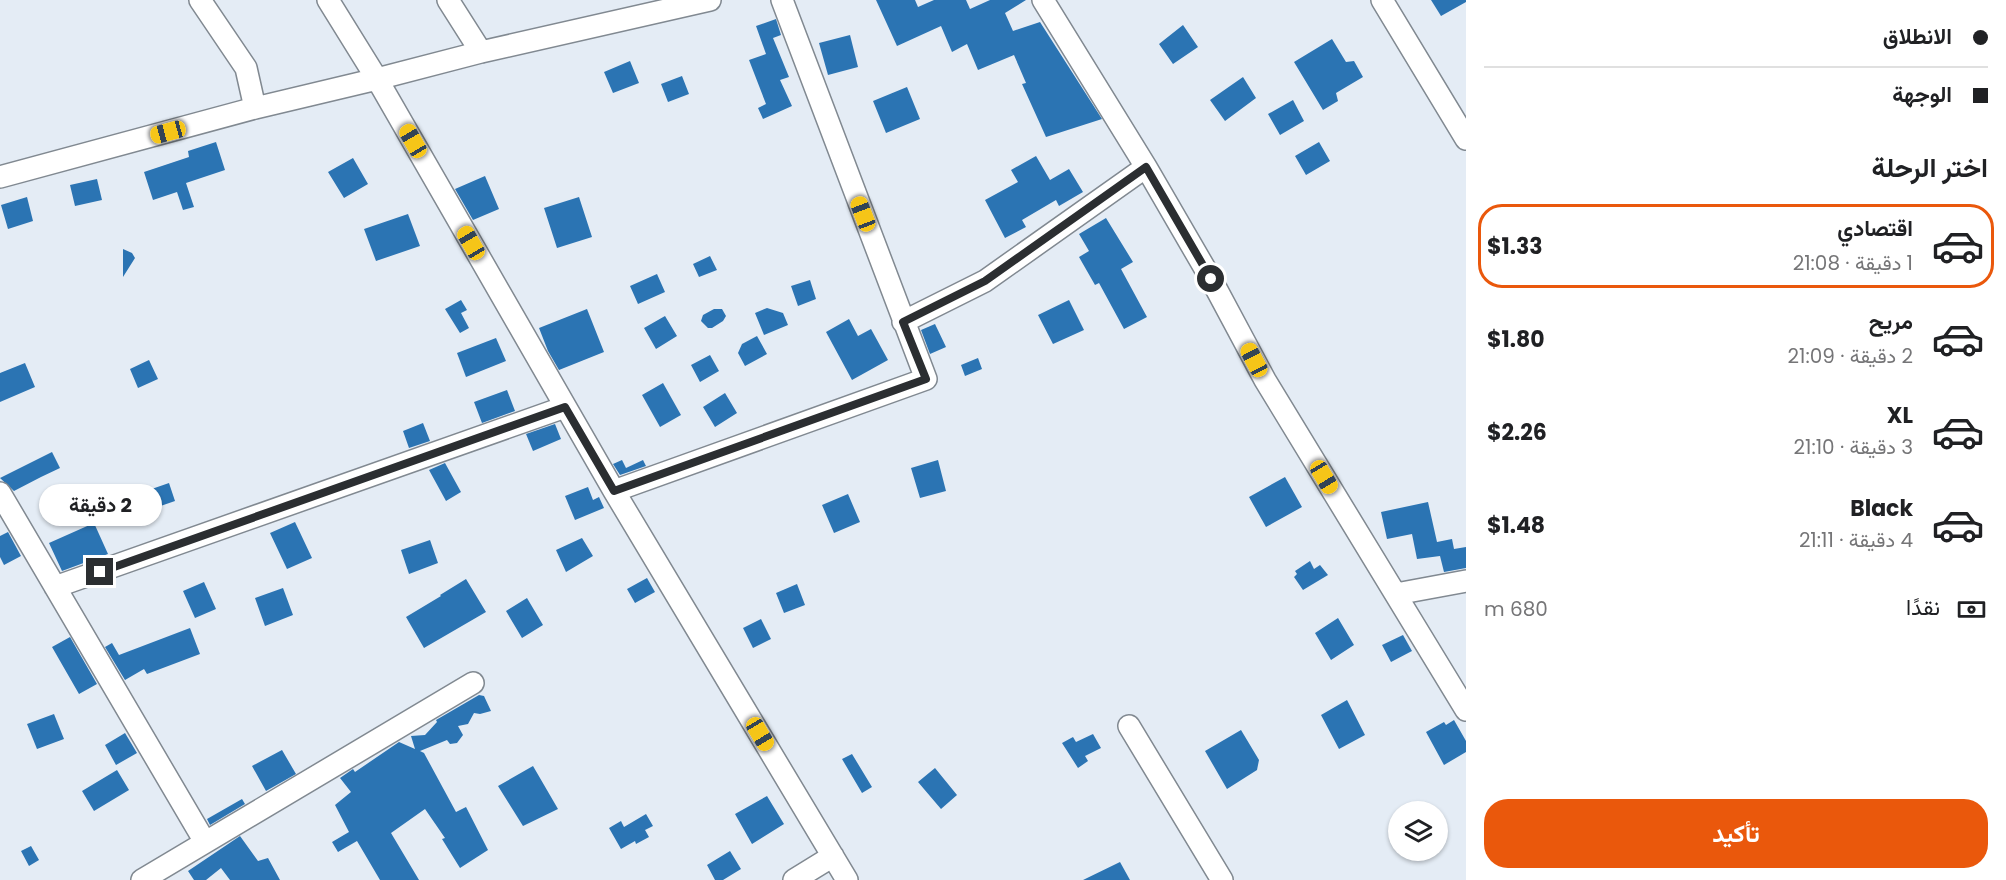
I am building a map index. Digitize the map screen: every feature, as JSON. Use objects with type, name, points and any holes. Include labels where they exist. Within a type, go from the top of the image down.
[{"type":"street","points":[[200,0],[246,68],[255,108]]},
{"type":"street","points":[[328,0],[377,79],[614,491],[848,880]]},
{"type":"street","points":[[448,0],[481,52]]},
{"type":"street","points":[[0,177],[255,108],[377,79],[658,6],[710,0]]},
{"type":"street","points":[[614,491],[926,379],[782,0]]},
{"type":"street","points":[[1042,0],[1146,167],[1211,279],[1265,380],[1466,710]]},
{"type":"street","points":[[1382,0],[1466,139]]},
{"type":"street","points":[[903,322],[985,281],[1146,167]]},
{"type":"street","points":[[55,587],[565,407]]},
{"type":"street","points":[[0,493],[205,842]]},
{"type":"street","points":[[1396,594],[1466,581]]},
{"type":"street","points":[[142,880],[473,683]]},
{"type":"street","points":[[1129,726],[1222,880]]},
{"type":"street","points":[[794,880],[833,856]]},
{"type":"building","points":[[876,0],[915,0],[918,7],[934,0],[966,0],[970,9],[990,0],[1026,0],[1005,13],[1013,31],[1040,22],[1102,119],[1046,137],[1022,84],[1026,83],[1014,55],[978,70],[967,44],[952,52],[941,26],[897,46]]},
{"type":"building","points":[[1431,0],[1466,0],[1466,2],[1441,16]]},
{"type":"building","points":[[776,19],[781,35],[773,38],[789,77],[780,80],[792,106],[763,119],[758,108],[766,104],[749,60],[766,54],[756,26]]},
{"type":"building","points":[[1183,25],[1198,47],[1173,64],[1159,44]]},
{"type":"building","points":[[850,35],[858,67],[828,75],[819,43]]},
{"type":"building","points":[[1332,39],[1346,62],[1354,61],[1363,77],[1336,93],[1338,101],[1323,110],[1294,62]]},
{"type":"building","points":[[630,61],[639,83],[613,93],[604,72]]},
{"type":"building","points":[[682,76],[689,94],[668,102],[661,84]]},
{"type":"building","points":[[1243,77],[1256,98],[1225,121],[1210,100]]},
{"type":"building","points":[[907,87],[920,119],[886,133],[873,101]]},
{"type":"building","points":[[1293,100],[1304,121],[1280,135],[1268,114]]},
{"type":"building","points":[[216,142],[225,170],[186,183],[194,207],[183,210],[177,192],[153,200],[144,172],[189,157],[188,151]]},
{"type":"building","points":[[1319,142],[1330,161],[1306,175],[1295,156]]},
{"type":"building","points":[[1036,156],[1050,180],[1069,169],[1083,192],[1059,206],[1056,200],[1022,220],[1026,227],[1005,238],[985,200],[1018,182],[1011,170]]},
{"type":"building","points":[[353,158],[368,184],[344,198],[328,172]]},
{"type":"building","points":[[485,176],[499,209],[473,220],[455,189]]},
{"type":"building","points":[[97,179],[102,200],[75,206],[70,185]]},
{"type":"building","points":[[27,197],[33,221],[8,229],[1,205]]},
{"type":"building","points":[[579,197],[592,237],[557,248],[544,208]]},
{"type":"building","points":[[408,214],[420,246],[376,261],[364,229]]},
{"type":"building","points":[[1106,218],[1133,262],[1121,269],[1147,317],[1124,329],[1099,283],[1095,285],[1079,257],[1089,251],[1079,234]]},
{"type":"building","points":[[123,249],[132,253],[135,258],[123,277]]},
{"type":"building","points":[[710,256],[717,270],[699,277],[693,264]]},
{"type":"building","points":[[657,274],[665,292],[638,304],[630,286]]},
{"type":"building","points":[[810,280],[816,299],[798,306],[791,286]]},
{"type":"building","points":[[461,300],[467,310],[461,313],[469,328],[460,333],[445,309]]},
{"type":"building","points":[[1069,300],[1084,330],[1053,344],[1038,315]]},
{"type":"building","points":[[767,308],[783,313],[788,325],[764,335],[755,313]]},
{"type":"building","points":[[587,309],[604,352],[559,370],[539,328]]},
{"type":"building","points":[[714,309],[722,309],[726,316],[723,321],[708,328],[701,321],[703,315]]},
{"type":"building","points":[[665,316],[677,336],[656,349],[644,328]]},
{"type":"building","points":[[849,319],[858,336],[871,329],[888,360],[852,380],[826,332]]},
{"type":"building","points":[[935,324],[946,347],[930,354],[921,330]]},
{"type":"building","points":[[757,336],[767,354],[745,366],[738,353],[742,344]]},
{"type":"building","points":[[496,338],[506,361],[466,377],[457,353]]},
{"type":"building","points":[[710,355],[719,371],[700,382],[691,365]]},
{"type":"building","points":[[978,358],[982,369],[965,376],[961,365]]},
{"type":"building","points":[[149,360],[158,379],[138,388],[130,369]]},
{"type":"building","points":[[25,363],[35,387],[0,402],[0,373]]},
{"type":"building","points":[[663,383],[681,415],[660,427],[642,395]]},
{"type":"building","points":[[507,390],[515,411],[482,423],[474,402]]},
{"type":"building","points":[[725,393],[737,413],[715,427],[703,407]]},
{"type":"building","points":[[423,423],[430,441],[409,448],[403,431]]},
{"type":"building","points":[[555,424],[561,439],[533,451],[526,434]]},
{"type":"building","points":[[52,452],[60,468],[14,491],[0,478]]},
{"type":"building","points":[[622,460],[626,468],[643,460],[646,466],[620,475],[613,464]]},
{"type":"building","points":[[938,460],[946,491],[920,498],[911,468]]},
{"type":"building","points":[[445,463],[461,492],[446,501],[429,470]]},
{"type":"building","points":[[1285,477],[1302,507],[1266,527],[1249,497]]},
{"type":"building","points":[[169,483],[175,501],[149,510],[143,492]]},
{"type":"building","points":[[588,487],[593,500],[599,497],[604,508],[575,520],[565,496]]},
{"type":"building","points":[[848,494],[860,522],[834,533],[822,505]]},
{"type":"building","points":[[1428,502],[1437,542],[1452,539],[1454,549],[1466,547],[1466,568],[1444,572],[1440,556],[1417,559],[1412,534],[1387,539],[1381,512]]},
{"type":"building","points":[[295,522],[312,558],[287,569],[270,533]]},
{"type":"building","points":[[94,523],[108,554],[62,571],[49,543]]},
{"type":"building","points":[[8,532],[21,556],[4,565],[0,557],[0,536]]},
{"type":"building","points":[[582,538],[593,556],[566,572],[556,550]]},
{"type":"building","points":[[430,540],[438,563],[409,574],[401,550]]},
{"type":"building","points":[[1310,561],[1314,569],[1320,565],[1328,575],[1303,590],[1294,577],[1297,574],[1295,571]]},
{"type":"building","points":[[647,578],[655,592],[635,603],[627,589]]},
{"type":"building","points":[[466,579],[486,612],[424,648],[406,617]]},
{"type":"building","points":[[204,582],[216,609],[195,618],[183,591]]},
{"type":"building","points":[[797,584],[805,605],[784,613],[776,593]]},
{"type":"building","points":[[283,588],[293,615],[265,626],[255,598]]},
{"type":"building","points":[[527,598],[543,625],[522,638],[506,611]]},
{"type":"building","points":[[1338,618],[1354,645],[1331,660],[1315,633]]},
{"type":"building","points":[[761,619],[771,639],[753,648],[743,628]]},
{"type":"building","points":[[190,628],[200,654],[147,674],[144,669],[125,680],[105,647],[112,643],[119,655]]},
{"type":"building","points":[[1403,635],[1412,651],[1391,662],[1382,645]]},
{"type":"building","points":[[70,637],[97,684],[79,694],[52,647]]},
{"type":"building","points":[[479,695],[484,696],[491,711],[474,713],[468,724],[458,726],[463,735],[457,743],[450,744],[447,740],[420,751],[424,753],[456,812],[466,807],[488,850],[460,868],[442,839],[445,838],[425,809],[391,833],[419,880],[380,880],[357,841],[338,852],[332,842],[349,832],[335,805],[351,792],[340,778],[353,769],[355,772],[399,742],[415,749],[411,736],[425,735],[437,722],[436,720]]},
{"type":"building","points":[[1347,700],[1365,735],[1339,749],[1321,715]]},
{"type":"building","points":[[54,714],[64,739],[37,749],[27,724]]},
{"type":"building","points":[[1454,720],[1466,741],[1466,752],[1444,765],[1426,732],[1444,722],[1446,725]]},
{"type":"building","points":[[1241,730],[1259,760],[1257,770],[1227,789],[1205,751]]},
{"type":"building","points":[[125,733],[137,753],[116,765],[105,745]]},
{"type":"building","points":[[1093,734],[1101,748],[1085,756],[1088,761],[1078,768],[1062,743],[1073,737],[1076,742]]},
{"type":"building","points":[[282,750],[296,774],[266,791],[252,766]]},
{"type":"building","points":[[852,754],[872,787],[862,793],[842,759]]},
{"type":"building","points":[[533,766],[558,809],[523,826],[498,786]]},
{"type":"building","points":[[935,768],[957,795],[941,809],[918,782]]},
{"type":"building","points":[[117,770],[129,790],[94,811],[82,791]]},
{"type":"building","points":[[767,796],[784,824],[752,844],[735,814]]},
{"type":"building","points":[[242,799],[245,804],[210,825],[207,819]]},
{"type":"building","points":[[646,814],[653,826],[645,830],[649,837],[636,844],[635,841],[621,849],[609,828],[621,821],[624,827]]},
{"type":"building","points":[[240,836],[258,861],[268,858],[280,880],[230,880],[221,868],[206,880],[194,880],[188,871]]},
{"type":"building","points":[[31,846],[39,860],[29,866],[21,851]]},
{"type":"building","points":[[730,851],[741,869],[723,880],[715,880],[707,865]]},
{"type":"building","points":[[1120,862],[1130,880],[1083,880]]},
{"type":"route","points":[[100,572],[565,407],[614,491],[926,379],[903,322],[985,281],[1146,167],[1211,279]]}]
